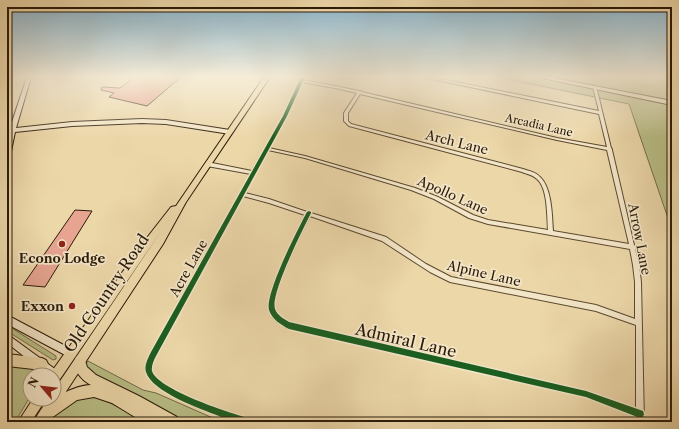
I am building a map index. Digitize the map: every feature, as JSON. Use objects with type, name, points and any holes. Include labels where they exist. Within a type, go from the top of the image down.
[{"type":"highway","points":[[7,360],[42,364]]},
{"type":"highway","points":[[80,361],[82,370],[92,379],[172,422]]},
{"type":"highway","points":[[42,418],[56,405],[74,395],[83,392],[96,391],[128,406],[154,422]]},
{"type":"main road","name":"Old Country Road","points":[[42,418],[160,242],[183,200],[254,97]]},
{"type":"main road","name":"Old Country Road","points":[[61,367],[149,240],[183,200]]},
{"type":"main road","points":[[24,422],[34,407]]},
{"type":"street","points":[[7,156],[10,129],[22,97]]},
{"type":"street","name":"Acre Lane","points":[[248,422],[200,405],[162,387],[157,383],[149,371],[149,364],[153,354],[286,116],[294,97]]},
{"type":"street","name":"Arch Lane","points":[[357,97],[346,113],[346,121],[350,125],[523,171],[536,176],[542,182],[545,189],[552,233]]},
{"type":"street","name":"Arcadia Lane","points":[[381,97],[610,149]]},
{"type":"street","points":[[524,97],[601,113]]},
{"type":"street","name":"Arrow Lane","points":[[597,97],[633,247],[638,282],[640,422]]},
{"type":"street","points":[[643,97],[672,103]]},
{"type":"street","points":[[10,129],[72,124],[143,121],[166,122],[230,132]]},
{"type":"street","name":"Apollo Lane","points":[[268,149],[305,157],[413,189],[436,198],[478,220],[633,247]]},
{"type":"street","points":[[207,164],[254,173]]},
{"type":"street","name":"Alpine Lane","points":[[242,194],[269,200],[384,239],[427,268],[450,279],[596,308],[638,323]]},
{"type":"street","name":"Admiral Lane","points":[[308,213],[272,298],[272,310],[277,318],[283,323],[289,326],[586,394],[640,414]]},
{"type":"street","points":[[7,319],[70,353]]},
{"type":"street","points":[[7,338],[45,367]]},
{"type":"green space","points":[[595,97],[672,97],[672,113],[670,113],[672,117],[672,230],[629,104]]},
{"type":"green space","points":[[7,325],[56,356],[56,359],[53,360],[7,331]]},
{"type":"green space","points":[[88,361],[143,390],[156,393],[222,422],[182,422],[141,398],[88,371],[86,364]]},
{"type":"green space","points":[[7,362],[32,366],[33,367],[22,367],[22,407],[24,407],[15,422],[7,422]]},
{"type":"green space","points":[[94,395],[148,422],[47,422],[67,402]]},
{"type":"building","points":[[109,97],[158,97],[147,106]]},
{"type":"building","name":"Econo Lodge","points":[[75,210],[92,211],[45,287],[23,285]]},
{"type":"cycle path","points":[[248,422],[209,409],[177,395],[154,380],[149,372],[149,368],[153,354],[285,116],[294,97]]},
{"type":"cycle path","points":[[309,213],[286,262],[272,301],[273,312],[279,319],[289,326],[586,394],[640,414]]},
{"type":"place","name":"Econo Lodge","points":[[62,244]]},
{"type":"place","name":"Exxon","points":[[72,306]]}]
